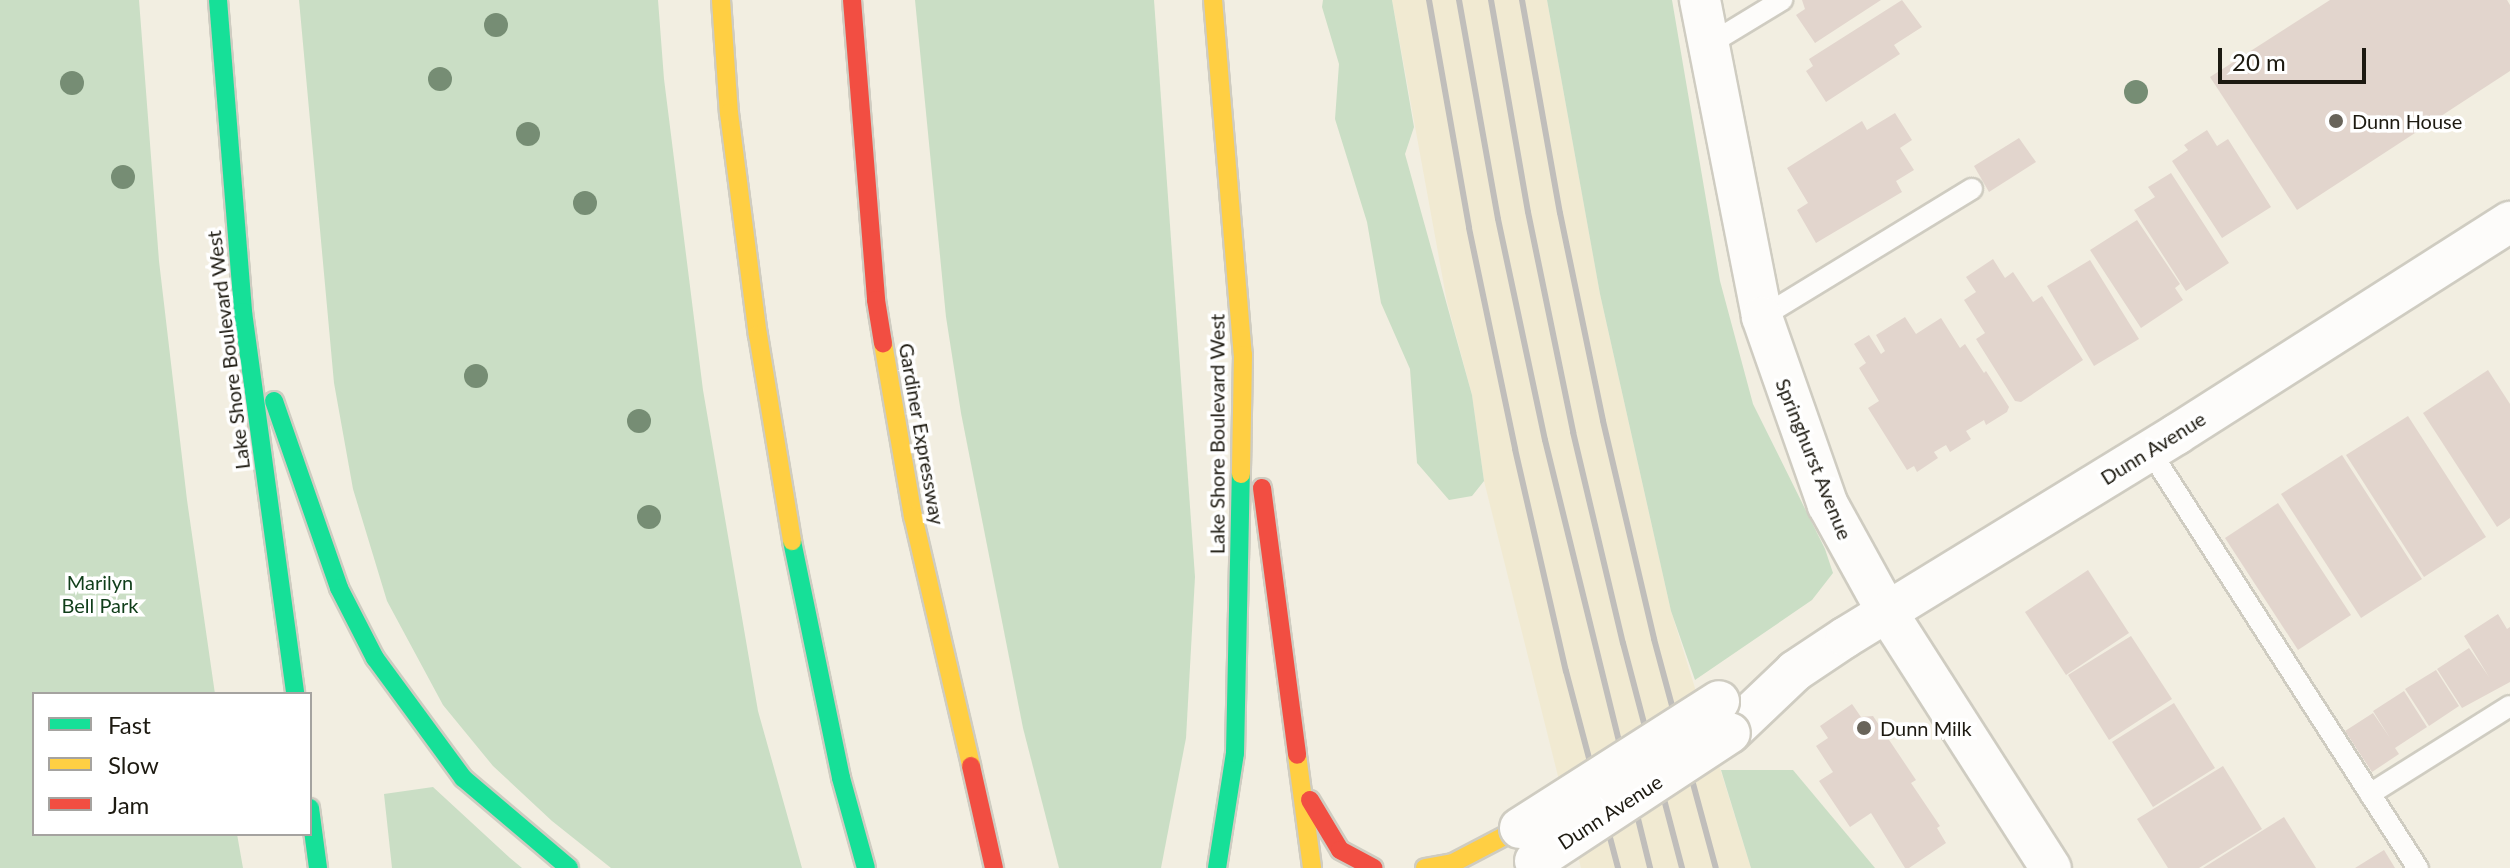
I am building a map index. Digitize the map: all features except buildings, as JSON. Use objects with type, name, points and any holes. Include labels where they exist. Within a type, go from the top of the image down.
[{"type":"highway","name":"Lake Shore Boulevard West","points":[[218,0],[224,108],[243,312],[295,692]]},
{"type":"highway","points":[[224,108],[239,0]]},
{"type":"highway","points":[[721,0],[729,113],[758,335],[788,522],[841,778],[866,868]]},
{"type":"highway","name":"Gardiner Expressway","points":[[852,0],[876,300],[913,516],[994,868]]},
{"type":"highway","name":"Lake Shore Boulevard West","points":[[1213,0],[1243,355],[1235,753],[1217,868]]},
{"type":"highway","points":[[243,312],[339,588],[375,658],[463,778],[569,868]]},
{"type":"highway","points":[[1243,355],[1312,868]]},
{"type":"highway","points":[[1302,786],[1340,850],[1374,868]]},
{"type":"highway","points":[[312,823],[318,868]]},
{"type":"highway","points":[[1425,868],[1527,852]]},
{"type":"street","name":"Springhurst Avenue","points":[[1700,0],[1762,317],[1828,505],[1887,612],[2051,868]]},
{"type":"street","name":"Dunn Avenue","points":[[1527,852],[1724,717],[1887,612],[2150,451],[2510,222]]},
{"type":"lane","points":[[1708,45],[1782,0]]},
{"type":"lane","points":[[1762,317],[1972,189]]},
{"type":"lane","points":[[2150,451],[2418,868]]},
{"type":"lane","points":[[2370,794],[2510,706]]},
{"type":"shaded area","points":[[1392,0],[1547,0],[1600,294],[1671,611],[1751,868],[1581,868],[1484,481],[1472,395],[1447,302]]},
{"type":"green space","name":"Marilyn Bell Park","points":[[0,0],[139,0],[159,261],[187,500],[215,692],[32,692],[32,836],[237,836],[243,868],[0,868]]},
{"type":"green space","points":[[299,0],[658,0],[664,79],[703,390],[758,711],[802,868],[611,868],[552,821],[493,766],[443,705],[387,601],[353,489],[334,383]]},
{"type":"green space","points":[[915,0],[1154,0],[1195,577],[1186,738],[1161,868],[1059,868],[1023,728],[961,413],[946,317]]},
{"type":"green space","points":[[1323,0],[1392,0],[1414,127],[1405,154],[1472,395],[1484,481],[1472,496],[1449,500],[1417,463],[1410,369],[1381,303],[1367,222],[1335,119],[1339,64],[1322,7]]},
{"type":"green space","points":[[1547,0],[1672,0],[1720,281],[1753,404],[1825,549],[1833,573],[1812,600],[1695,680],[1671,611],[1600,294]]},
{"type":"green space","points":[[1721,770],[1793,770],[1875,868],[1751,868]]},
{"type":"green space","points":[[433,787],[522,868],[392,868],[384,794]]},
{"type":"railway","points":[[1429,0],[1469,228],[1515,449],[1566,671],[1618,868]]},
{"type":"railway","points":[[1459,0],[1498,219],[1545,440],[1650,868]]},
{"type":"railway","points":[[1491,0],[1528,212],[1573,432],[1623,643],[1682,868]]},
{"type":"railway","points":[[1522,0],[1560,213],[1603,421],[1654,639],[1716,868]]},
{"type":"traffic: fast","points":[[218,0],[243,312],[295,692]]},
{"type":"traffic: fast","points":[[274,401],[339,588],[375,658],[463,778],[569,868]]},
{"type":"traffic: fast","points":[[1217,868],[1235,753],[1241,474]]},
{"type":"traffic: fast","points":[[792,541],[841,778],[866,868]]},
{"type":"traffic: fast","points":[[312,823],[318,868]]},
{"type":"traffic: slow","points":[[721,0],[729,113],[758,335],[792,541]]},
{"type":"traffic: slow","points":[[1213,0],[1243,355],[1241,474]]},
{"type":"traffic: slow","points":[[883,343],[913,516],[971,766]]},
{"type":"traffic: slow","points":[[1297,755],[1312,868]]},
{"type":"traffic: slow","points":[[1425,868],[1453,863],[1520,828]]},
{"type":"traffic: jam","points":[[852,0],[876,300],[883,343]]},
{"type":"traffic: jam","points":[[1262,488],[1297,755]]},
{"type":"traffic: jam","points":[[971,766],[994,868]]},
{"type":"traffic: jam","points":[[1310,800],[1340,850],[1374,868]]},
{"type":"place","name":"Dunn House","points":[[2336,121]]},
{"type":"place","name":"Dunn Milk","points":[[1864,728]]}]
